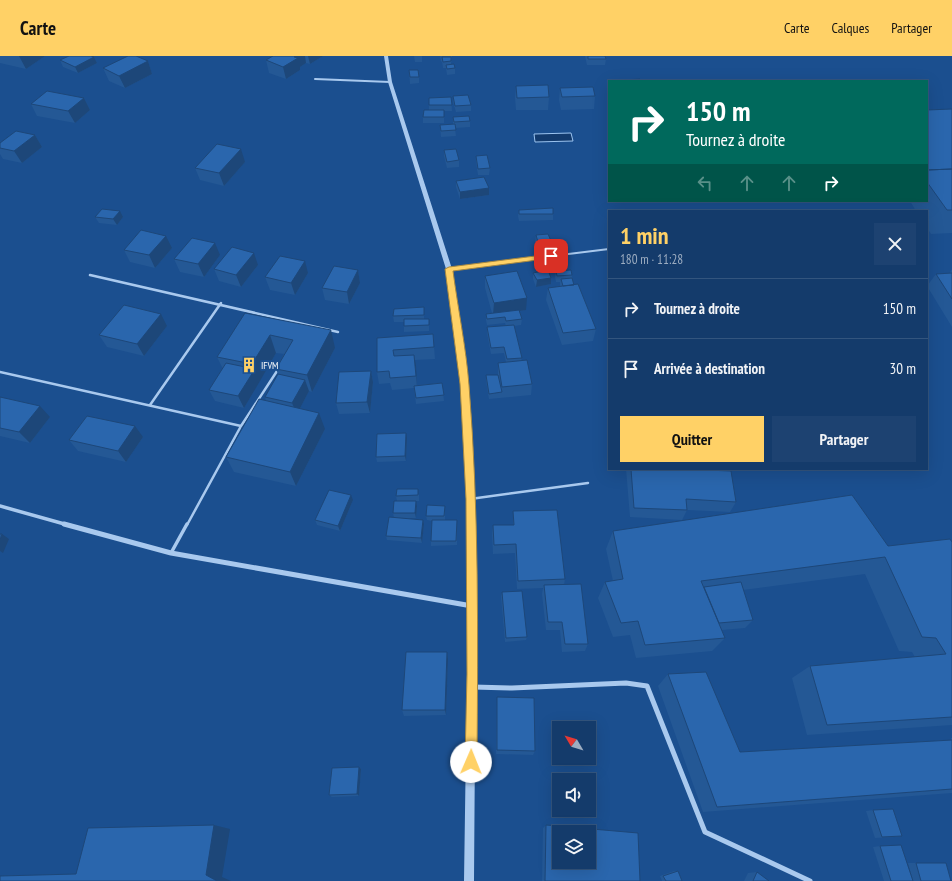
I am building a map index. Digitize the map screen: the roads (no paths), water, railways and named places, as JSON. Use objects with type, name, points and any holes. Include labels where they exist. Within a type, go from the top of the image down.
[{"type":"street","points":[[386,56],[390,82],[449,269],[464,384],[470,499],[472,606],[469,881]]},
{"type":"street","points":[[0,506],[171,553],[472,606]]},
{"type":"street","points":[[472,688],[512,688],[626,682],[647,686],[705,832],[810,881]]},
{"type":"lane","points":[[315,79],[390,82]]},
{"type":"lane","points":[[449,269],[608,249]]},
{"type":"lane","points":[[90,275],[221,303],[338,332]]},
{"type":"lane","points":[[150,405],[221,303]]},
{"type":"lane","points":[[171,553],[241,426],[279,368]]},
{"type":"lane","points":[[0,372],[241,426]]},
{"type":"lane","points":[[470,499],[588,482]]},
{"type":"water","points":[[571,133],[573,141],[535,142],[534,134]]},
{"type":"place","name":"IFVM","points":[[249,365]]}]
